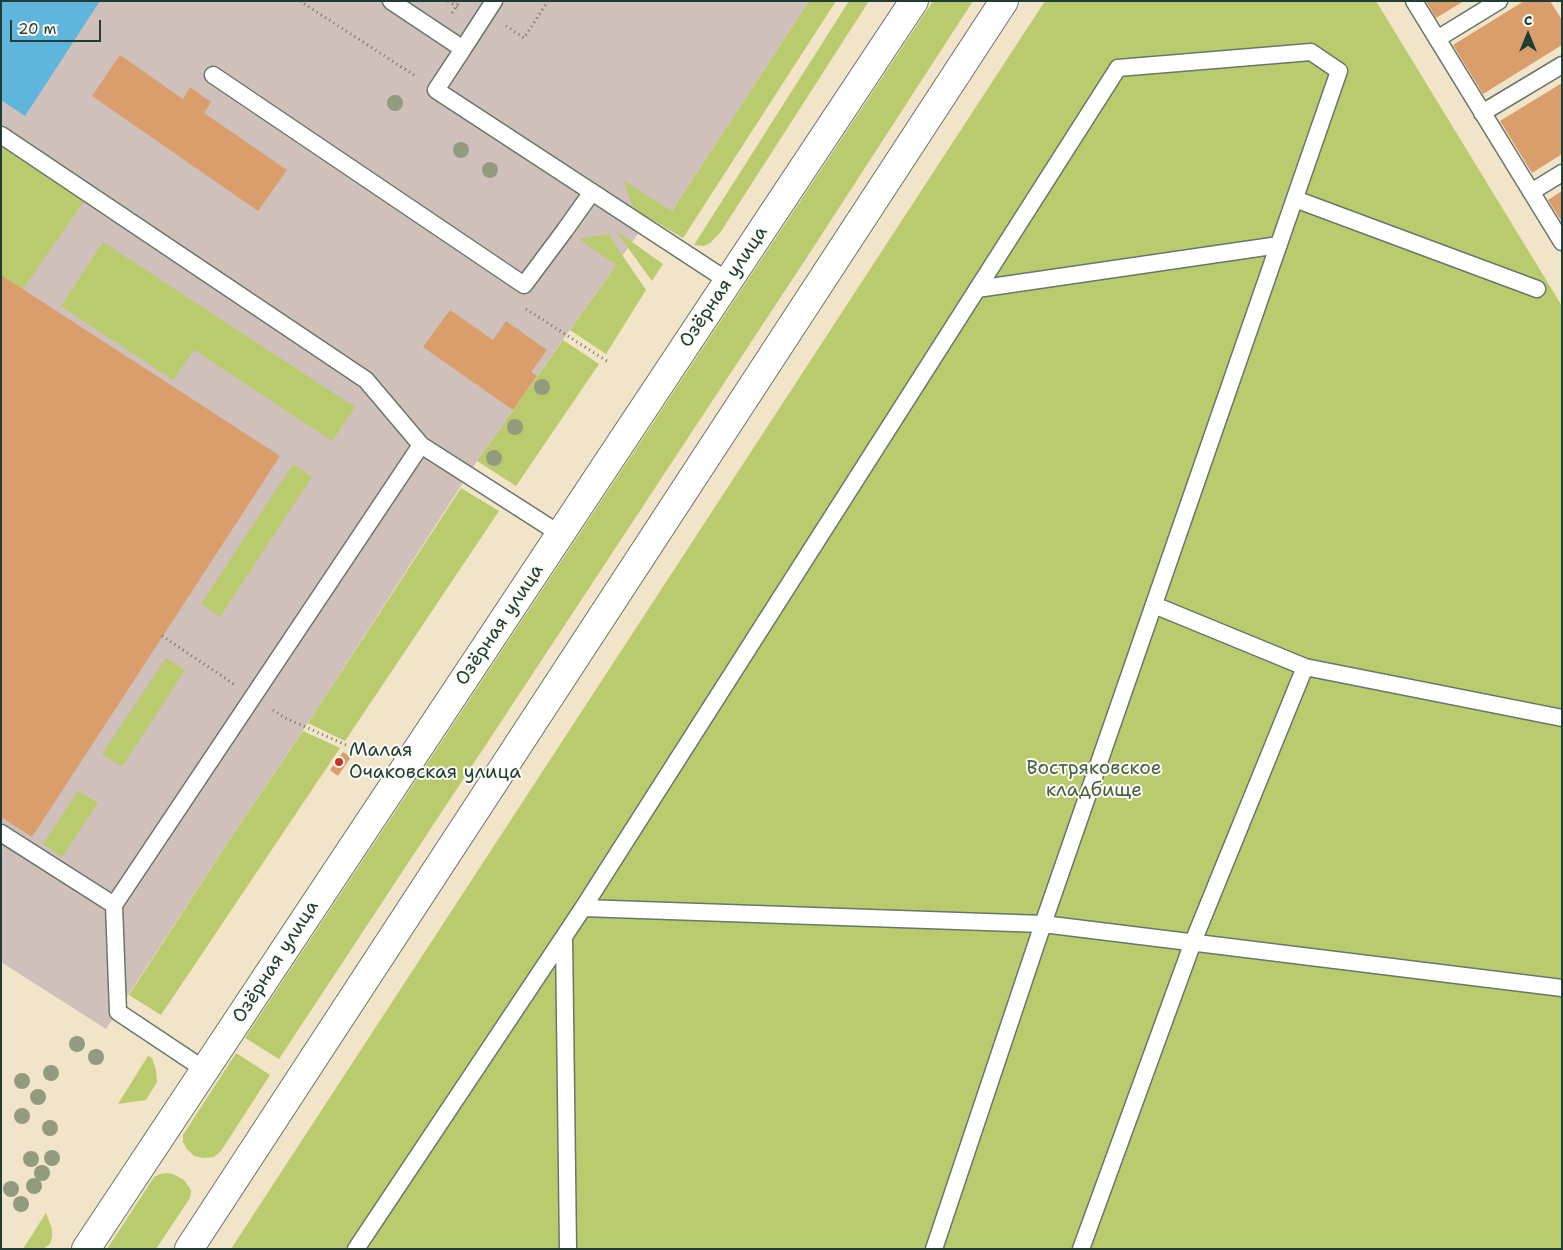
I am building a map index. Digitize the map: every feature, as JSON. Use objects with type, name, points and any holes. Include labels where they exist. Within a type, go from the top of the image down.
[{"type":"main road","name":"Озёрная улица","points":[[86,1249],[914,1]]},
{"type":"main road","points":[[189,1249],[1004,1]]},
{"type":"lane","points":[[391,1],[464,48]]},
{"type":"lane","points":[[1414,1],[1562,242]]},
{"type":"lane","points":[[1437,39],[1499,1]]},
{"type":"lane","points":[[490,7],[436,90],[728,281]]},
{"type":"lane","points":[[356,1249],[583,908],[1118,68],[1311,52],[1339,71],[1043,924],[934,1249]]},
{"type":"lane","points":[[1482,113],[1562,65]]},
{"type":"lane","points":[[213,75],[524,285],[592,192]]},
{"type":"lane","points":[[1,135],[366,380],[421,445],[560,534]]},
{"type":"lane","points":[[1531,192],[1562,173]]},
{"type":"lane","points":[[1295,199],[1537,289]]},
{"type":"lane","points":[[978,289],[1279,245]]},
{"type":"lane","points":[[205,1070],[118,1012],[114,905],[421,445]]},
{"type":"lane","points":[[1154,605],[1305,667],[1562,718]]},
{"type":"lane","points":[[1080,1249],[1193,942],[1305,667]]},
{"type":"lane","points":[[1,833],[114,905]]},
{"type":"lane","points":[[583,908],[1043,924],[1562,988]]},
{"type":"lane","points":[[564,937],[568,1249]]},
{"type":"path","points":[[300,1],[436,90]]},
{"type":"path","points":[[490,7],[524,38],[548,1]]},
{"type":"path","points":[[524,285],[513,301],[610,363]]},
{"type":"shaded area","points":[[1,1],[809,1],[672,211],[659,204],[477,461],[308,723],[106,1029],[1,962]]},
{"type":"green space","points":[[809,1],[836,1],[683,238],[634,209],[623,180],[672,211]]},
{"type":"green space","points":[[849,1],[869,1],[720,233],[704,246],[694,245]]},
{"type":"green space","points":[[933,1],[973,1],[813,248],[279,1059],[245,1038]]},
{"type":"green space","name":"Востряковское кладбище","points":[[1045,1],[1376,1],[1562,306],[1562,1249],[231,1249]]},
{"type":"green space","points":[[1,146],[84,201],[23,289],[1,275]]},
{"type":"green space","points":[[615,230],[663,264],[652,281]]},
{"type":"green space","points":[[608,234],[646,290],[606,354],[570,330],[616,265],[579,239]]},
{"type":"green space","points":[[103,242],[355,407],[332,441],[194,350],[173,380],[61,306]]},
{"type":"green space","points":[[563,340],[599,364],[516,486],[477,461]]},
{"type":"green space","points":[[293,464],[312,477],[220,617],[201,604]]},
{"type":"green space","points":[[461,488],[499,511],[345,741],[308,723]]},
{"type":"green space","points":[[166,658],[185,670],[122,767],[102,754]]},
{"type":"green space","points":[[303,731],[340,748],[161,1015],[129,995]]},
{"type":"green space","points":[[78,791],[98,803],[62,857],[43,844]]},
{"type":"green space","points":[[236,1053],[270,1075],[221,1151],[214,1157],[194,1156],[183,1142],[183,1135]]},
{"type":"green space","points":[[148,1056],[152,1058],[157,1082],[146,1100],[118,1104]]},
{"type":"green space","points":[[167,1173],[184,1180],[191,1190],[190,1198],[156,1249],[107,1249],[154,1177]]},
{"type":"green space","points":[[46,1213],[52,1229],[50,1244],[43,1249],[23,1249]]},
{"type":"water","points":[[1,1],[100,1],[25,116],[1,100]]},
{"type":"building","points":[[1426,1],[1464,1],[1436,18]]},
{"type":"building","points":[[1524,1],[1550,1],[1562,20],[1562,45],[1483,94],[1453,45]]},
{"type":"building","points":[[120,55],[183,99],[190,87],[211,102],[204,113],[287,170],[258,211],[92,96]]},
{"type":"building","points":[[1562,83],[1562,154],[1532,173],[1500,121]]},
{"type":"building","points":[[1562,191],[1562,222],[1548,200]]},
{"type":"building","points":[[1,275],[280,456],[32,837],[1,817]]},
{"type":"building","points":[[450,310],[493,340],[506,321],[547,350],[531,372],[537,376],[513,410],[423,347]]},
{"type":"building","points":[[343,752],[351,757],[338,776],[330,770]]},
{"type":"place","name":"Малая Очаковская улица","points":[[339,762]]}]
